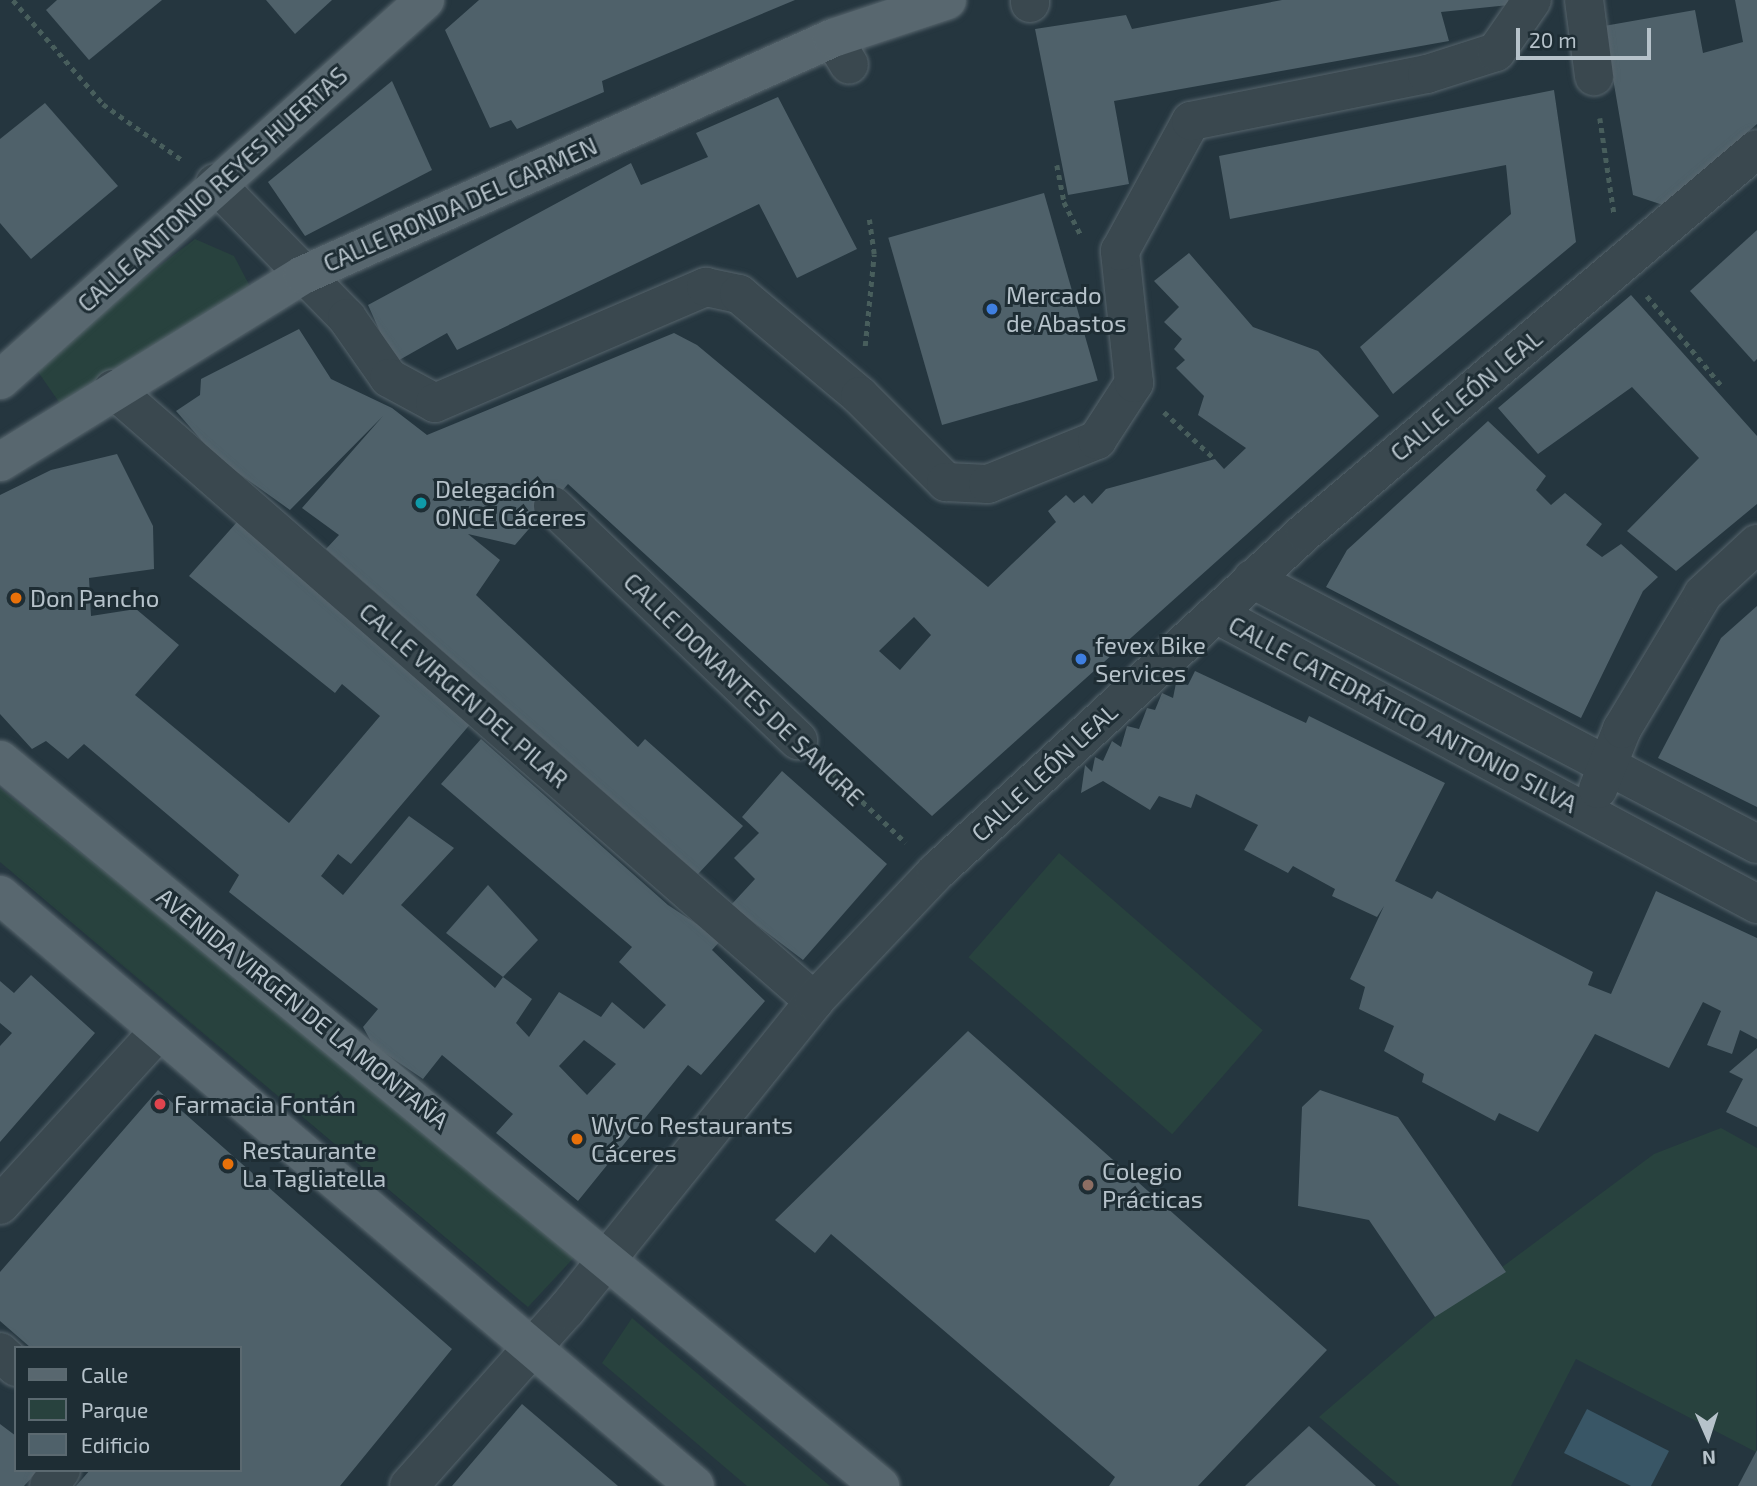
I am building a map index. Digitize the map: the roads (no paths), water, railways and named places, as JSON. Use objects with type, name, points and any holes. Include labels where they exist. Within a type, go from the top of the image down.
[{"type":"main road","name":"CALLE ANTONIO REYES HUERTAS","points":[[0,380],[215,183],[425,0]]},
{"type":"main road","name":"CALLE RONDA DEL CARMEN","points":[[0,462],[113,389],[303,275],[841,51],[947,0]]},
{"type":"main road","name":"AVENIDA VIRGEN DE LA MONTAÑA","points":[[0,760],[606,1257],[880,1486]]},
{"type":"main road","points":[[0,895],[695,1486]]},
{"type":"street","points":[[215,183],[347,318],[389,378],[435,403],[706,287],[739,294],[860,396],[946,482],[988,484],[1097,440],[1134,383],[1120,251],[1191,121],[1427,74],[1496,51],[1532,0]]},
{"type":"street","points":[[1584,0],[1594,76]]},
{"type":"street","name":"CALLE LEÓN LEAL","points":[[606,1257],[814,1002],[936,872],[1252,579],[1757,149]]},
{"type":"street","name":"CALLE VIRGEN DEL PILAR","points":[[113,389],[814,1002]]},
{"type":"street","name":"CALLE DONANTES DE SANGRE","points":[[552,506],[798,740]]},
{"type":"street","points":[[1607,764],[1703,594],[1757,544]]},
{"type":"street","name":"CALLE CATEDRÁTICO ANTONIO SILVA","points":[[1252,579],[1757,844]]},
{"type":"street","name":"CALLE CATEDRÁTICO ANTONIO SILVA","points":[[1216,614],[1757,904]]},
{"type":"street","name":"CALLE CATEDRÁTICO ANTONIO SILVA","points":[[1589,814],[1607,764]]},
{"type":"street","points":[[0,1205],[159,1031]]},
{"type":"street","points":[[408,1486],[532,1348],[606,1257]]},
{"type":"street","points":[[0,1352],[14,1365]]},
{"type":"water","points":[[1587,1409],[1669,1451],[1651,1486],[1631,1486],[1564,1453]]},
{"type":"place","name":"Mercado de Abastos","points":[[992,309]]},
{"type":"place","name":"Delegación ONCE Cáceres","points":[[421,503]]},
{"type":"place","name":"Don Pancho","points":[[16,598]]},
{"type":"place","name":"fevex Bike Services","points":[[1081,659]]},
{"type":"place","name":"Farmacia Fontán","points":[[160,1104]]},
{"type":"place","name":"WyCo Restaurants Cáceres","points":[[577,1139]]},
{"type":"place","name":"Restaurante La Tagliatella","points":[[228,1164]]},
{"type":"place","name":"Colegio Prácticas","points":[[1088,1185]]}]
